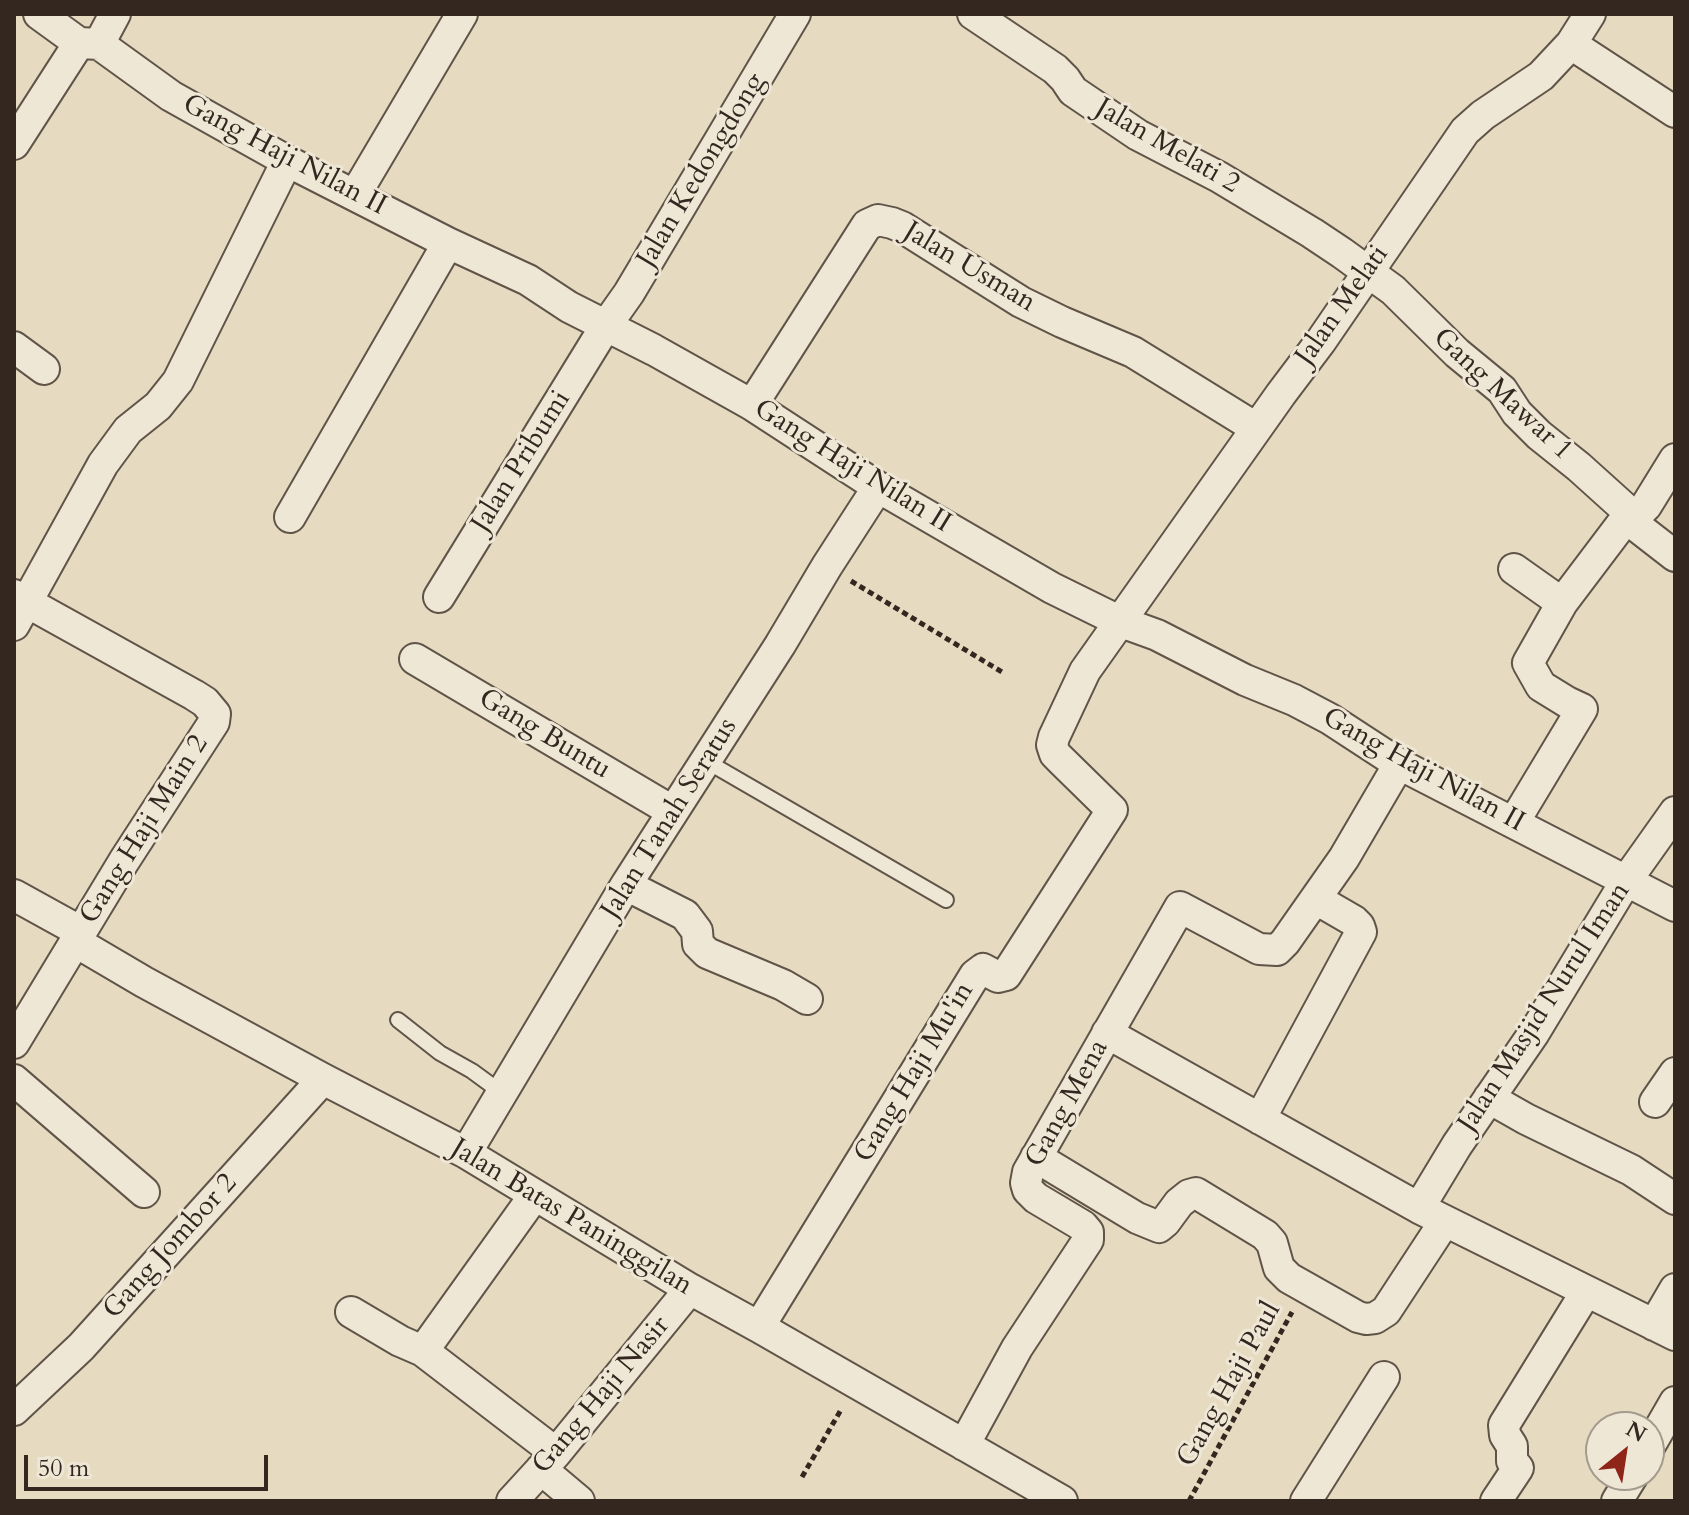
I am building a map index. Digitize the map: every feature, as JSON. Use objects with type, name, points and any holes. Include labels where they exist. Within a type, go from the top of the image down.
[{"type":"street","name":"Gang Haji Nilan II","points":[[39,14],[171,96],[287,161],[528,280],[569,307],[752,405],[878,487],[1052,588],[1121,622],[1157,635],[1245,680],[1294,700],[1330,719],[1399,764],[1675,906]]},
{"type":"street","points":[[14,144],[115,14]]},
{"type":"street","points":[[355,195],[462,14]]},
{"type":"street","name":"Jalan Kedongdong","points":[[605,327],[629,293],[795,14]]},
{"type":"street","name":"Jalan Melati 2","points":[[973,14],[1055,69],[1073,91],[1138,135],[1219,177],[1312,233],[1368,272]]},
{"type":"street","name":"Jalan Melati","points":[[1112,810],[1055,754],[1052,745],[1085,671],[1321,341],[1465,131],[1483,115],[1541,76],[1571,44],[1590,14]]},
{"type":"street","points":[[1571,44],[1675,112]]},
{"type":"street","points":[[18,607],[103,464],[128,430],[158,406],[178,381],[287,161]]},
{"type":"street","name":"Jalan Usman","points":[[752,405],[867,225],[878,220],[902,227],[1021,302],[1133,352],[1256,428]]},
{"type":"street","points":[[290,517],[448,243]]},
{"type":"street","name":"Gang Mawar 1","points":[[1368,272],[1393,290],[1457,353],[1502,390],[1517,413],[1539,435],[1579,467],[1675,556]]},
{"type":"street","name":"Jalan Pribumi","points":[[439,597],[605,327]]},
{"type":"street","points":[[14,347],[44,369]]},
{"type":"street","points":[[1514,822],[1582,709],[1541,686],[1528,663],[1562,603],[1631,515],[1646,506],[1675,459]]},
{"type":"street","name":"Jalan Tanah Seratus","points":[[466,1153],[626,885],[878,487]]},
{"type":"street","points":[[1514,569],[1562,603]]},
{"type":"street","name":"Gang Haji Main 2","points":[[18,607],[194,695],[215,714],[214,722],[78,937]]},
{"type":"street","name":"Gang Buntu","points":[[415,659],[672,811]]},
{"type":"street","points":[[1260,1119],[1361,932],[1354,921],[1316,899],[1399,764]]},
{"type":"street","name":"Gang Haji Mu'in","points":[[759,1327],[975,975],[983,969],[998,977],[1006,975],[1112,810]]},
{"type":"street","name":"Jalan Masjid Nurul Iman","points":[[1305,1288],[1358,1317],[1375,1318],[1386,1311],[1432,1215],[1451,1155],[1534,1033],[1626,881],[1675,812]]},
{"type":"street","points":[[626,885],[685,915],[697,931],[698,944],[707,953],[783,985],[807,999]]},
{"type":"street","name":"Jalan Batas Paninggilan","points":[[14,895],[114,965],[466,1153],[690,1289],[1062,1501]]},
{"type":"street","name":"Gang Mena","points":[[964,1445],[1017,1348],[1088,1240],[1088,1232],[1083,1226],[1028,1190],[1028,1172],[1180,907],[1248,944],[1269,951],[1277,950],[1285,942],[1316,899]]},
{"type":"street","points":[[15,1042],[78,937]]},
{"type":"street","points":[[1107,1033],[1432,1215],[1665,1330],[1675,1289]]},
{"type":"street","points":[[1655,1102],[1675,1073]]},
{"type":"street","name":"Gang Jombor 2","points":[[14,1410],[81,1347],[323,1079]]},
{"type":"street","points":[[14,1080],[144,1192]]},
{"type":"street","points":[[1489,1098],[1631,1170],[1675,1199]]},
{"type":"street","points":[[1036,1157],[1137,1218],[1159,1227],[1179,1203],[1196,1193],[1265,1235],[1272,1243],[1283,1273],[1305,1288]]},
{"type":"street","points":[[423,1351],[534,1196]]},
{"type":"street","name":"Gang Haji Nasir","points":[[512,1501],[549,1461],[690,1289]]},
{"type":"street","points":[[1496,1501],[1518,1468],[1512,1461],[1512,1446],[1505,1435],[1504,1425],[1586,1292]]},
{"type":"street","points":[[351,1312],[423,1351],[549,1461],[579,1501]]},
{"type":"street","points":[[1306,1501],[1384,1377]]},
{"type":"lane","points":[[706,761],[946,900]]},
{"type":"lane","points":[[398,1020],[440,1053],[502,1093]]},
{"type":"path","points":[[827,566],[1002,672]]},
{"type":"path","name":"Gang Haji Paul","points":[[1189,1501],[1305,1288]]},
{"type":"path","points":[[802,1477],[856,1383]]}]
